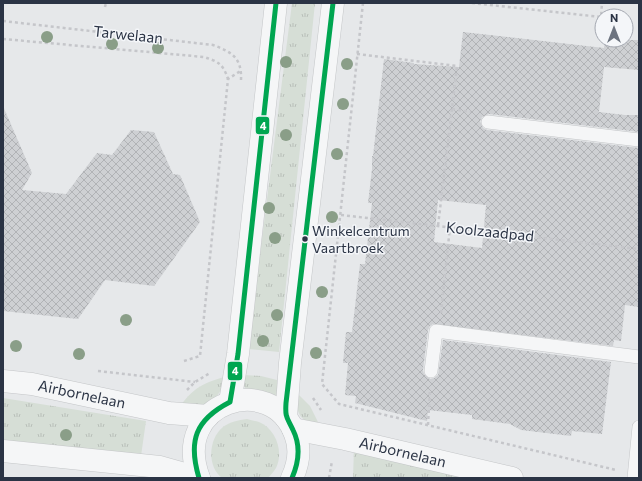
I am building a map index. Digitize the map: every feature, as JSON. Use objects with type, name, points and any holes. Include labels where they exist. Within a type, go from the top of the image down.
[{"type":"street","points":[[230,402],[238,354],[276,3]]},
{"type":"street","points":[[290,424],[290,363],[333,3]]},
{"type":"street","name":"Airbornelaan","points":[[3,381],[32,384],[156,410],[208,416]]},
{"type":"street","points":[[199,478],[194,465],[192,452],[194,439],[200,427],[208,416],[218,407],[230,402],[246,400],[260,402],[274,408],[290,424],[298,442],[299,456],[297,469],[292,478]]},
{"type":"street","name":"Airbornelaan","points":[[290,424],[345,439],[512,478]]},
{"type":"street","points":[[3,451],[154,466],[199,478]]},
{"type":"lane","points":[[488,122],[639,140]]},
{"type":"lane","points":[[431,371],[436,331],[639,357]]},
{"type":"lane","points":[[634,476],[639,427]]},
{"type":"path","points":[[105,8],[106,3]]},
{"type":"path","points":[[363,3],[322,384],[339,404],[634,476]]},
{"type":"path","points":[[472,3],[601,16],[602,3]]},
{"type":"path","name":"Tarwelaan","points":[[3,21],[213,45],[226,50],[237,58],[242,70]]},
{"type":"path","points":[[3,39],[204,57],[218,61],[224,69],[228,78],[200,356],[184,361]]},
{"type":"path","points":[[357,54],[457,66],[438,226]]},
{"type":"path","points":[[228,78],[248,66]]},
{"type":"path","name":"Koolzaadpad","points":[[341,215],[639,249]]},
{"type":"path","points":[[440,331],[450,227]]},
{"type":"path","points":[[428,425],[431,371]]},
{"type":"path","points":[[195,382],[211,373]]},
{"type":"green space","points":[[292,3],[315,3],[279,352],[248,349]]},
{"type":"green space","points":[[244,375],[261,376],[277,380],[277,395],[272,397],[247,391],[244,386]]},
{"type":"green space","points":[[228,376],[219,393],[210,402],[198,406],[179,408],[189,395],[206,383]]},
{"type":"green space","points":[[296,392],[310,406],[320,426],[307,422],[300,415],[297,406]]},
{"type":"green space","points":[[3,398],[146,421],[141,456],[3,440]]},
{"type":"green space","points":[[247,419],[265,425],[274,435],[279,448],[276,468],[268,478],[222,478],[217,473],[212,460],[211,453],[214,438],[226,425]]},
{"type":"green space","points":[[354,449],[472,478],[353,477]]},
{"type":"building","points":[[463,32],[594,48],[634,48],[634,40],[639,40],[639,70],[604,67],[599,112],[639,115],[639,132],[489,114],[482,117],[480,121],[483,128],[487,130],[639,148],[639,307],[625,305],[621,341],[614,340],[613,346],[433,324],[428,330],[423,370],[424,374],[430,379],[438,375],[443,340],[611,362],[602,434],[572,431],[571,436],[521,430],[510,424],[472,419],[472,415],[428,410],[427,421],[355,403],[356,396],[345,395],[348,363],[343,363],[346,332],[352,332],[360,264],[365,264],[372,203],[368,203],[372,156],[384,59],[414,64],[459,67]],"holes":[[[438,200],[486,205],[482,248],[434,242]]]},
{"type":"building","points":[[3,106],[32,173],[22,190],[66,194],[97,153],[112,155],[131,130],[154,132],[173,174],[180,175],[200,222],[154,286],[105,280],[78,319],[3,311]]},
{"type":"transit line","name":"4","points":[[199,478],[194,453],[197,433],[209,416],[230,402],[238,354],[276,3]]},
{"type":"transit line","name":"4","points":[[292,478],[298,460],[298,448],[296,436],[286,415],[286,403],[333,3]]},
{"type":"place","name":"Winkelcentrum Vaartbroek","points":[[305,239]]}]
